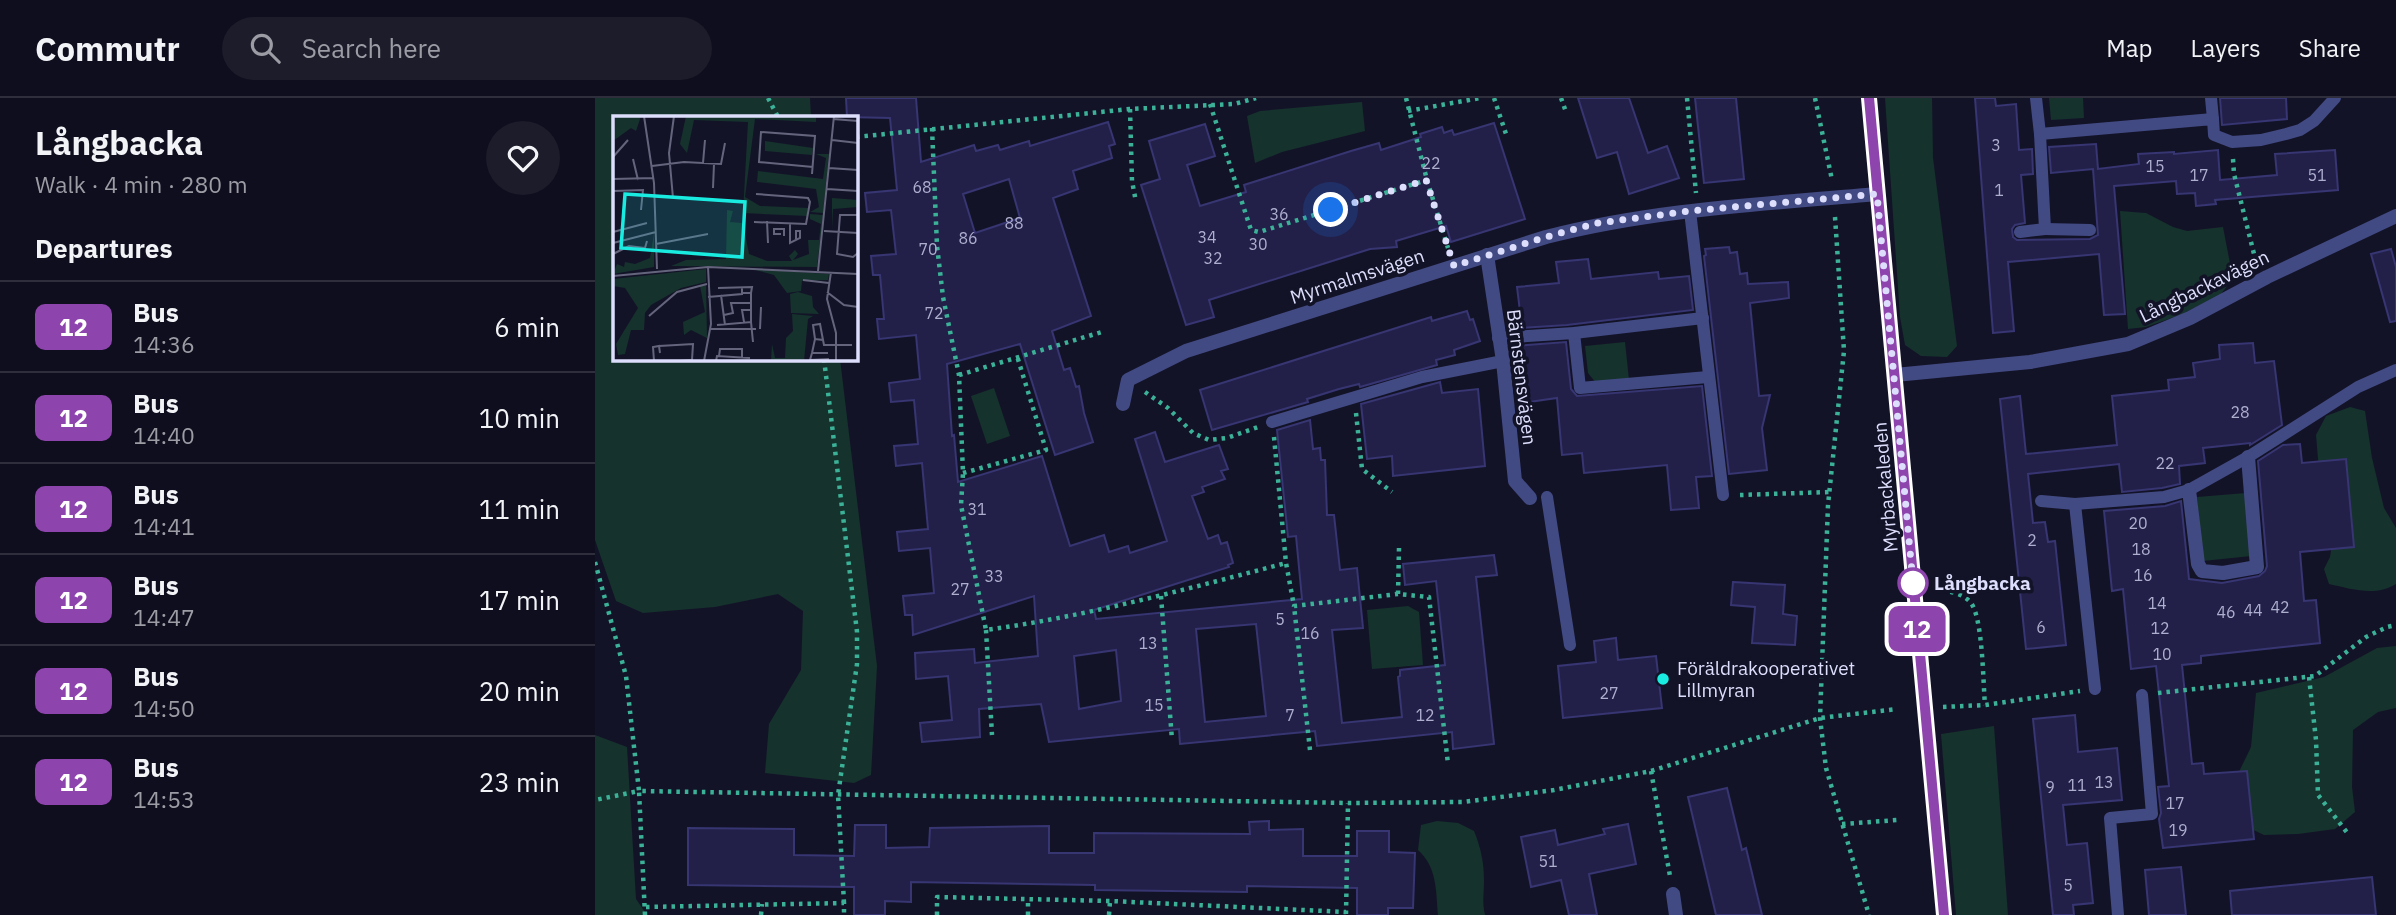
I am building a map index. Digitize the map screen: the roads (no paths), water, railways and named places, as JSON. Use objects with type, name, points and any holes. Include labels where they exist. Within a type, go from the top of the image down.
[{"type":"street","name":"Myrbackaleden","points":[[1869,98],[1944,915]]},
{"type":"street","name":"Myrmalmsvägen","points":[[1123,404],[1128,380],[1186,351],[1487,255],[1598,223],[1877,194]]},
{"type":"street","name":"Långbackavägen","points":[[1895,375],[2030,362],[2128,344],[2190,318],[2267,277],[2396,216]]},
{"type":"street","name":"Bärnstensvägen","points":[[1487,255],[1503,362],[1515,481],[1530,498]]},
{"type":"street","points":[[2189,490],[2198,564],[2202,571],[2223,573],[2257,567],[2248,457]]},
{"type":"street","points":[[1673,894],[1676,915]]},
{"type":"lane","points":[[2036,98],[2045,229]]},
{"type":"lane","points":[[2211,98],[2214,135],[2231,142],[2261,139],[2300,130],[2314,121],[2335,98]]},
{"type":"lane","points":[[2040,134],[2213,119]]},
{"type":"lane","points":[[1694,211],[1708,377],[1723,495]]},
{"type":"lane","points":[[2020,232],[2045,229],[2089,230]]},
{"type":"lane","points":[[1498,338],[1574,333],[1703,318]]},
{"type":"lane","points":[[1574,333],[1580,388],[1708,377]]},
{"type":"lane","points":[[1272,422],[1422,377],[1503,362]]},
{"type":"lane","points":[[2041,501],[2075,504],[2164,497],[2189,490],[2248,457],[2358,387],[2396,370]]},
{"type":"lane","points":[[1547,497],[1570,645]]},
{"type":"lane","points":[[2075,504],[2095,689]]},
{"type":"lane","points":[[2118,915],[2110,818],[2152,814],[2142,695]]},
{"type":"place","name":"Långbacka","points":[[1913,583]]},
{"type":"place","name":"Föräldrakooperativet Lillmyran","points":[[1663,679]]}]
